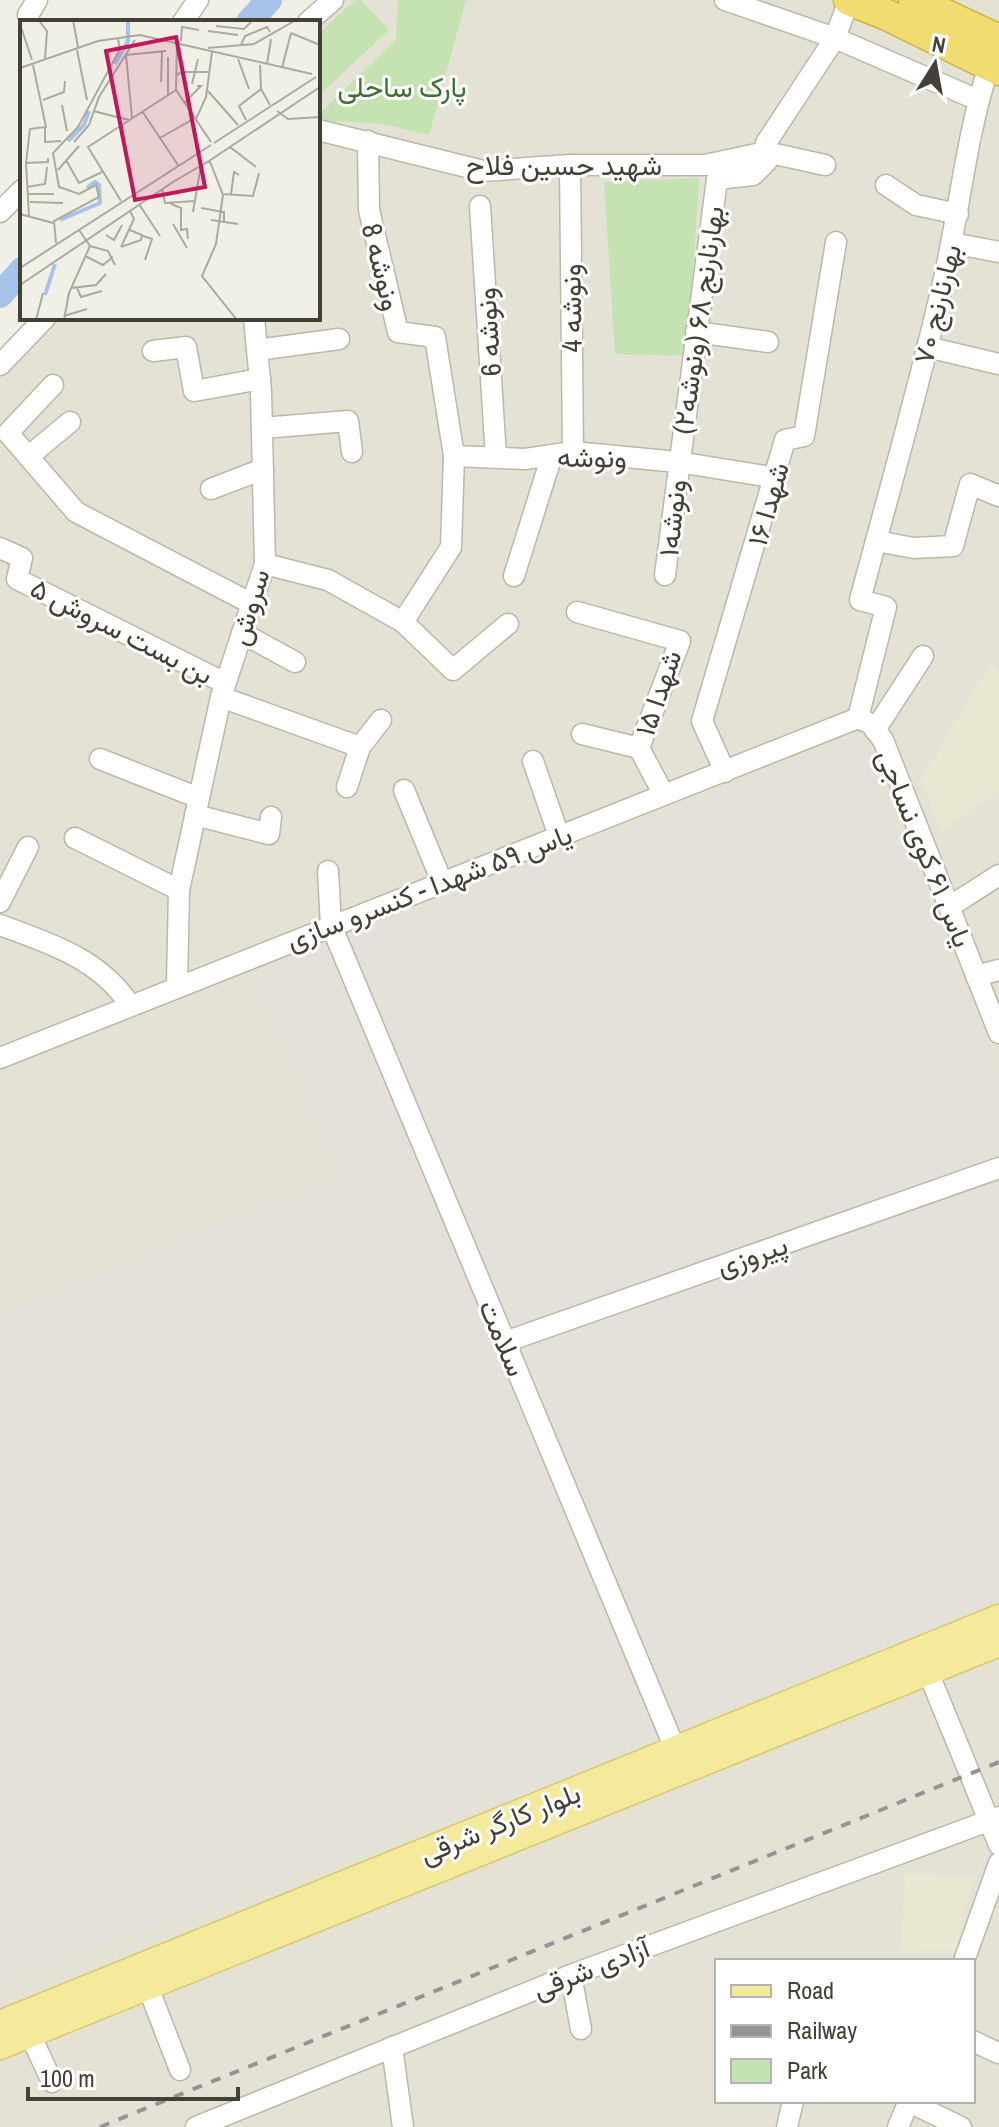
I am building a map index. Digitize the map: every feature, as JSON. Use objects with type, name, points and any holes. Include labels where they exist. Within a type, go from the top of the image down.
[{"type":"highway","points":[[849,0],[996,59]]},
{"type":"highway","points":[[914,0],[996,59]]},
{"type":"main road","name":"بلوار کارگر شرقی","points":[[0,2046],[148,1987],[294,1917],[676,1751],[999,1618]]},
{"type":"main road","name":"بلوار کارگر شرقی","points":[[0,2024],[294,1917],[999,1643]]},
{"type":"street","points":[[184,20],[198,0]]},
{"type":"street","points":[[310,20],[333,0]]},
{"type":"street","name":"بهارنارنج ۶۸ (ونوشه۲)","points":[[678,462],[717,179],[753,175],[767,161],[766,143],[835,38],[849,0]]},
{"type":"street","points":[[729,1],[835,38],[978,100]]},
{"type":"street","name":"بهارنارنج ۷۰","points":[[858,718],[886,607],[860,600],[952,243],[978,100],[996,59]]},
{"type":"street","name":"شهید حسین فلاح","points":[[320,130],[368,141],[423,159],[483,171],[570,165],[705,165],[766,152]]},
{"type":"street","name":"ونوشه 8","points":[[368,141],[369,210],[398,332],[435,337],[454,456]]},
{"type":"street","points":[[766,152],[825,165]]},
{"type":"street","name":"ونوشه 4","points":[[570,165],[573,452]]},
{"type":"street","points":[[886,185],[916,205],[958,214]]},
{"type":"street","points":[[0,212],[20,192]]},
{"type":"street","name":"ونوشه 6","points":[[480,206],[496,457]]},
{"type":"street","name":"شهدا ۱۶","points":[[725,772],[702,721],[777,478],[785,440],[804,436],[836,242]]},
{"type":"street","points":[[952,243],[999,252]]},
{"type":"street","points":[[0,365],[43,320]]},
{"type":"street","name":"سروش","points":[[177,986],[179,890],[223,690],[265,564],[260,379],[254,320]]},
{"type":"street","points":[[696,332],[768,342]]},
{"type":"street","points":[[257,350],[339,339]]},
{"type":"street","points":[[153,351],[186,347],[194,391],[260,379]]},
{"type":"street","points":[[927,347],[999,364]]},
{"type":"street","points":[[53,385],[8,433],[76,512],[252,604]]},
{"type":"street","points":[[262,428],[348,421],[352,452]]},
{"type":"street","points":[[29,456],[70,422]]},
{"type":"street","name":"ونوشه","points":[[454,456],[496,457],[573,452],[678,462],[777,478]]},
{"type":"street","points":[[514,576],[552,455]]},
{"type":"street","points":[[403,622],[451,547],[454,456]]},
{"type":"street","name":"ونوشه۱","points":[[665,575],[678,462]]},
{"type":"street","points":[[211,489],[263,469]]},
{"type":"street","points":[[876,541],[914,548],[953,546],[970,484],[998,491]]},
{"type":"street","name":"بن بست سروش ۵","points":[[0,548],[22,558],[17,579],[223,690]]},
{"type":"street","points":[[265,564],[328,580],[403,622],[453,670],[508,624]]},
{"type":"street","name":"شهدا ۱۵","points":[[577,612],[680,641],[639,748],[664,795]]},
{"type":"street","points":[[242,633],[295,662]]},
{"type":"street","points":[[875,730],[923,656]]},
{"type":"street","points":[[223,690],[360,747]]},
{"type":"street","name":"یاس ۵۹ شهدا - کنسرو سازی","points":[[0,1058],[129,1004],[858,718]]},
{"type":"street","name":"یاس ۶۱ کوی نساجی","points":[[858,718],[875,730],[976,976],[994,1007],[999,1033]]},
{"type":"street","points":[[347,787],[360,747],[381,720]]},
{"type":"street","points":[[582,734],[639,748]]},
{"type":"street","points":[[100,759],[197,806],[269,834],[271,817]]},
{"type":"street","points":[[533,761],[559,836]]},
{"type":"street","points":[[404,790],[442,882]]},
{"type":"street","points":[[75,838],[179,890]]},
{"type":"street","points":[[0,902],[28,847]]},
{"type":"street","name":"سلامت","points":[[328,871],[331,925],[676,1751]]},
{"type":"street","points":[[949,907],[999,875]]},
{"type":"street","points":[[0,925],[93,964],[118,986],[129,1004]]},
{"type":"street","points":[[976,976],[999,970]]},
{"type":"street","name":"پیروزی","points":[[505,1342],[999,1168]]},
{"type":"street","points":[[928,1672],[996,1820],[999,1845]]},
{"type":"street","name":"آزادی شرقی","points":[[196,2127],[571,1975],[996,1820]]},
{"type":"street","points":[[965,1959],[999,1863]]},
{"type":"street","points":[[571,1975],[581,2029]]},
{"type":"street","points":[[148,1987],[180,2070]]},
{"type":"street","points":[[30,2034],[52,2082]]},
{"type":"street","points":[[975,2042],[998,2053]]},
{"type":"street","points":[[392,2047],[403,2127]]},
{"type":"street","points":[[787,2127],[793,2103]]},
{"type":"street","points":[[898,2127],[908,2103]]},
{"type":"street","points":[[913,2103],[961,2127]]},
{"type":"shaded area","points":[[324,0],[999,0],[999,2127],[0,2127],[0,368],[42,320],[320,320],[319,20]]},
{"type":"shaded area","points":[[991,664],[999,672],[999,791],[941,831],[922,778]]},
{"type":"shaded area","points":[[862,736],[999,1089],[999,1601],[439,1825],[0,1981],[0,1315],[338,1175],[254,977]]},
{"type":"shaded area","points":[[905,1874],[974,1877],[956,1950],[901,1951]]},
{"type":"green space","points":[[355,0],[361,0],[389,30],[320,94],[320,32]]},
{"type":"green space","name":"پارک ساحلی","points":[[398,0],[466,0],[429,135],[383,124],[320,120],[320,113],[396,40]]},
{"type":"green space","points":[[699,178],[688,356],[615,354],[604,182]]},
{"type":"waterway","points":[[251,20],[269,0]]},
{"type":"waterway","points":[[0,295],[20,272]]},
{"type":"railway","points":[[100,2127],[999,1762]]}]
